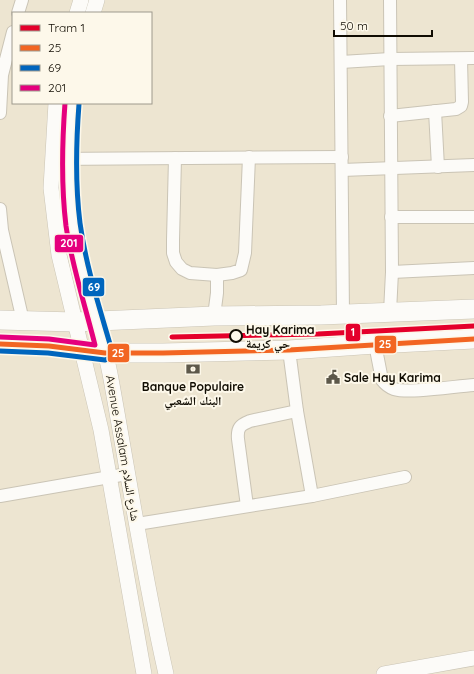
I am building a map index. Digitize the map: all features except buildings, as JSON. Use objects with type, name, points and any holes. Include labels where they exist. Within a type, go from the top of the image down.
[{"type":"main road","points":[[0,320],[75,322],[214,316],[343,314],[474,309]]},
{"type":"main road","points":[[0,344],[49,346],[105,353],[289,350],[474,339]]},
{"type":"street","points":[[18,12],[22,0]]},
{"type":"street","points":[[77,12],[81,0]]},
{"type":"street","points":[[93,12],[97,0]]},
{"type":"street","points":[[340,0],[343,314]]},
{"type":"street","points":[[390,0],[392,272],[390,312]]},
{"type":"street","points":[[0,113],[12,37]]},
{"type":"street","points":[[341,62],[390,59],[474,58]]},
{"type":"street","points":[[390,116],[456,109],[461,106],[461,59]]},
{"type":"street","name":"Avenue Assalam شارع السلام","points":[[56,104],[51,188],[59,255],[100,423],[144,674]]},
{"type":"street","name":"Avenue Assalam شارع السلام","points":[[72,104],[70,158],[71,206],[74,229],[79,259],[111,378],[127,474],[166,674]]},
{"type":"street","points":[[435,111],[438,167]]},
{"type":"street","points":[[52,159],[342,157]]},
{"type":"street","points":[[175,158],[174,258],[185,272],[217,275],[238,272],[242,267],[245,253],[249,158]]},
{"type":"street","points":[[342,170],[474,165]]},
{"type":"street","points":[[0,209],[1,230],[24,321]]},
{"type":"street","points":[[391,217],[474,217]]},
{"type":"street","points":[[392,272],[474,268]]},
{"type":"street","points":[[214,316],[217,293],[217,275]]},
{"type":"street","points":[[375,344],[382,380],[393,389],[421,390],[474,385]]},
{"type":"street","points":[[289,350],[297,411],[312,496]]},
{"type":"street","points":[[247,506],[238,439],[238,428],[250,421],[297,411]]},
{"type":"street","points":[[0,496],[127,474]]},
{"type":"street","points":[[137,524],[312,496],[405,477]]},
{"type":"street","points":[[384,674],[474,658]]},
{"type":"tram line","name":"1","points":[[172,337],[318,334],[474,326]]},
{"type":"transit line","name":"201","points":[[0,337],[49,339],[95,345],[75,271],[66,226],[62,164],[65,104]]},
{"type":"transit line","name":"69","points":[[0,351],[48,353],[105,360],[112,354],[90,272],[80,223],[76,163],[79,104]]},
{"type":"transit line","name":"25","points":[[0,344],[49,346],[105,353],[163,353],[289,350],[474,339]]},
{"type":"place","name":"Hay Karima حي كريمة","points":[[236,336]]},
{"type":"place","name":"Banque Populaire البنك الشعبي","points":[[193,369]]},
{"type":"place","name":"Sale Hay Karima","points":[[333,377]]}]
